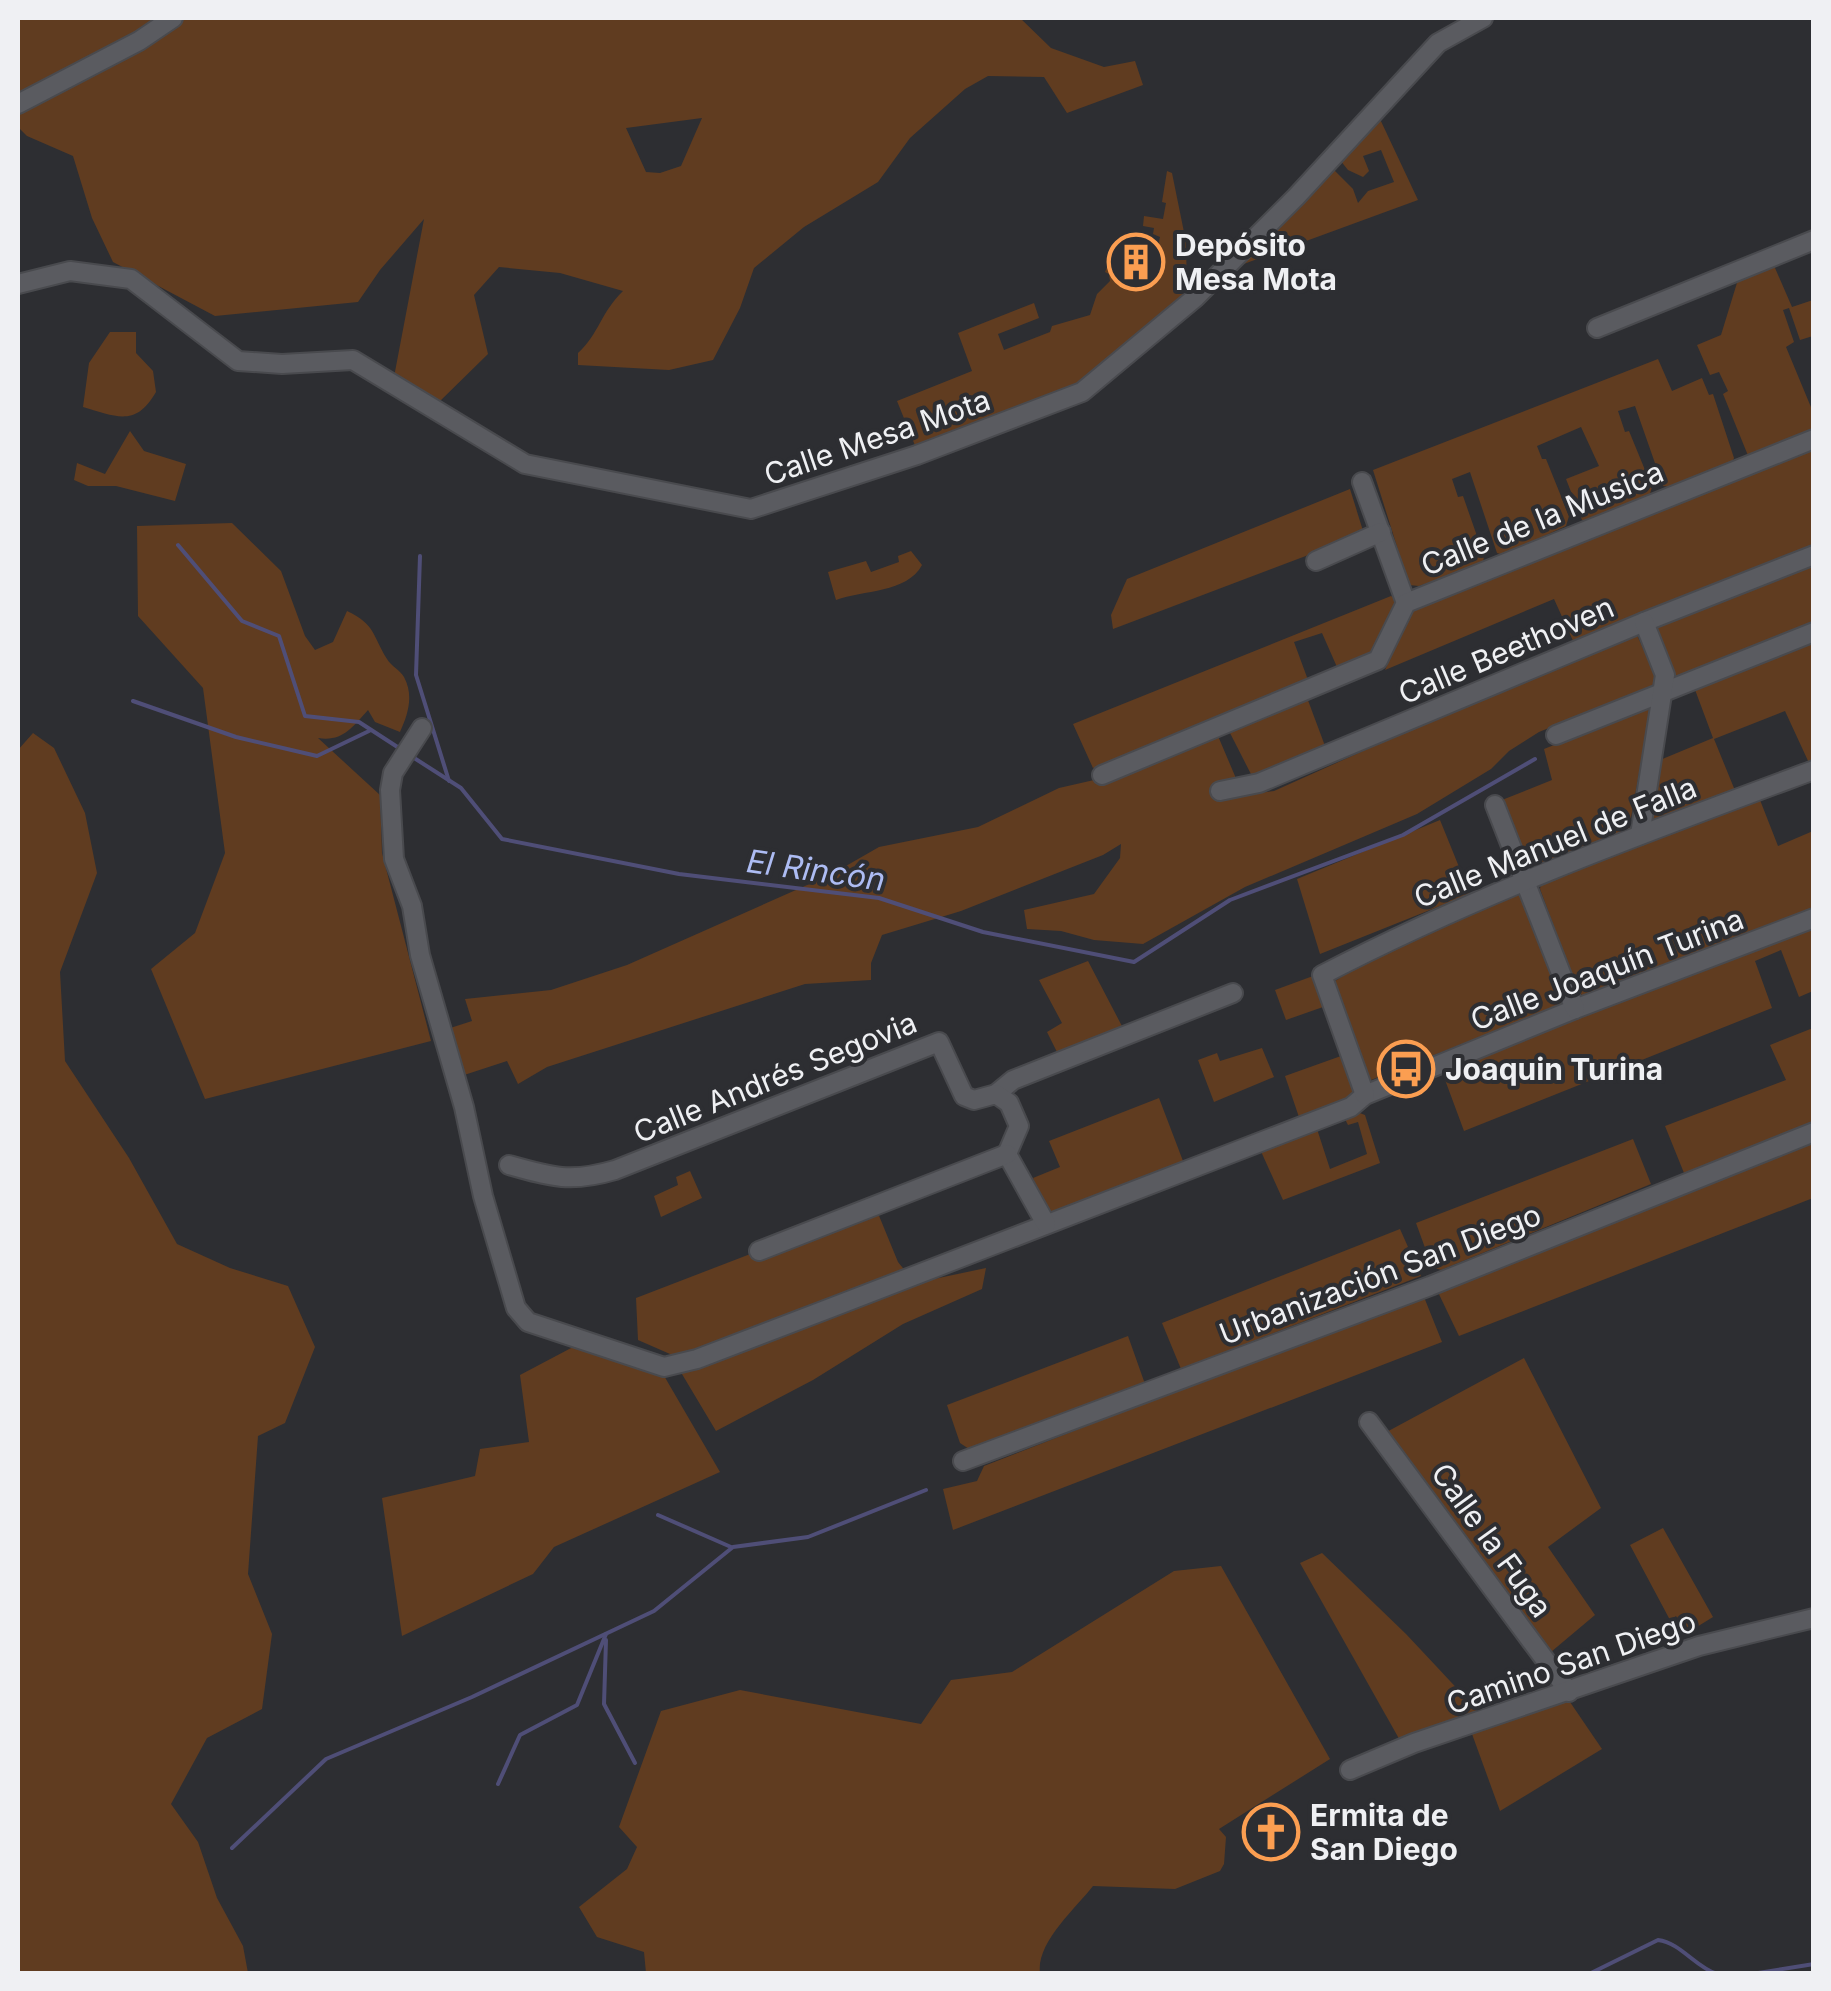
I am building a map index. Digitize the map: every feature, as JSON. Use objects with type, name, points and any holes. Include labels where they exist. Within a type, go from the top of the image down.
[{"type":"street","points":[[18,104],[139,41],[173,18]]},
{"type":"street","name":"Calle Mesa Mota","points":[[18,284],[70,271],[131,279],[238,360],[282,364],[352,360],[524,464],[750,509],[918,455],[1082,392],[1196,297],[1296,197],[1438,43],[1483,18]]},
{"type":"street","points":[[1596,328],[1814,240]]},
{"type":"street","name":"Calle de la Musica","points":[[1102,775],[1378,660],[1406,602],[1814,440]]},
{"type":"street","points":[[1362,482],[1406,602]]},
{"type":"street","points":[[1316,560],[1381,532]]},
{"type":"street","name":"Calle Beethoven","points":[[1220,791],[1259,784],[1814,555]]},
{"type":"street","points":[[1640,835],[1666,675],[1644,622]]},
{"type":"street","points":[[1556,735],[1814,632]]},
{"type":"street","name":"Calle Joaquín Turina","points":[[422,728],[392,774],[390,819],[394,860],[412,906],[420,955],[516,1308],[528,1322],[664,1367],[714,1352],[1351,1108],[1365,1095],[1814,918]]},
{"type":"street","name":"Calle Manuel de Falla","points":[[1365,1095],[1322,975],[1405,932],[1527,881],[1814,770]]},
{"type":"street","points":[[1495,805],[1576,1009]]},
{"type":"street","points":[[759,1251],[1007,1154],[1019,1126],[1009,1103],[996,1094],[1013,1080],[1233,993]]},
{"type":"street","name":"Calle Andrés Segovia","points":[[509,1165],[559,1179],[587,1179],[939,1042],[964,1096],[974,1100],[996,1094]]},
{"type":"street","name":"Urbanización San Diego","points":[[963,1461],[1430,1286],[1814,1132]]},
{"type":"street","points":[[1007,1154],[1046,1224]]},
{"type":"street","name":"Calle la Fuga","points":[[1369,1422],[1568,1692]]},
{"type":"street","name":"Camino San Diego","points":[[1350,1770],[1414,1743],[1699,1646],[1814,1618]]},
{"type":"shaded area","points":[[18,18],[1020,18],[1051,48],[1104,67],[1135,61],[1143,85],[1067,113],[1044,77],[988,76],[965,89],[910,138],[878,182],[804,227],[754,268],[740,308],[713,360],[669,370],[578,365],[578,353],[623,291],[560,273],[499,267],[474,295],[488,354],[437,404],[394,377],[424,219],[358,302],[215,316],[113,262],[92,218],[73,156],[27,136],[18,127]],"holes":[[[702,118],[681,166],[660,173],[646,172],[626,128]]]},
{"type":"shaded area","points":[[1379,117],[1418,200],[1241,265],[1239,261],[1332,168],[1353,189],[1358,203],[1368,191],[1394,182],[1381,150],[1363,156],[1369,171],[1363,177],[1348,170],[1340,160]]},
{"type":"shaded area","points":[[1167,171],[1172,173],[1186,242],[1187,293],[1085,380],[916,448],[897,401],[972,371],[958,333],[1034,303],[1039,318],[998,334],[1004,350],[1050,332],[1052,326],[1090,315],[1097,294],[1110,281],[1105,272],[1115,248],[1121,251],[1116,273],[1150,281],[1160,237],[1153,234],[1154,228],[1143,226],[1144,216],[1163,219]]},
{"type":"shaded area","points":[[1772,261],[1792,307],[1813,300],[1813,336],[1800,340],[1789,308],[1783,310],[1794,342],[1786,347],[1813,412],[1813,429],[1749,458],[1723,394],[1728,391],[1719,372],[1710,375],[1697,345],[1721,335],[1740,273]]},
{"type":"shaded area","points":[[110,332],[136,332],[136,353],[153,371],[156,392],[133,415],[116,416],[83,407],[89,363]]},
{"type":"shaded area","points":[[1658,359],[1672,391],[1702,378],[1709,395],[1713,394],[1734,458],[1731,464],[1671,487],[1663,486],[1635,406],[1618,411],[1652,487],[1650,494],[1589,521],[1582,520],[1566,479],[1599,466],[1581,427],[1537,446],[1569,516],[1566,526],[1503,555],[1497,553],[1470,472],[1452,479],[1458,497],[1463,496],[1483,563],[1419,586],[1409,585],[1373,470]]},
{"type":"shaded area","points":[[130,431],[144,451],[186,464],[175,501],[116,486],[88,486],[74,480],[77,463],[105,474]]},
{"type":"shaded area","points":[[1813,449],[1813,547],[1574,643],[1554,599],[1385,670],[1411,609]]},
{"type":"shaded area","points":[[1350,489],[1364,534],[1113,629],[1111,615],[1127,579]]},
{"type":"shaded area","points":[[232,523],[281,571],[305,636],[315,650],[333,642],[347,611],[368,626],[407,684],[409,705],[400,732],[375,722],[368,710],[340,736],[318,738],[380,795],[382,853],[431,1041],[205,1099],[151,969],[195,933],[225,853],[203,688],[138,616],[137,526]]},
{"type":"shaded area","points":[[911,551],[922,565],[906,581],[836,600],[828,572],[866,561],[871,572],[899,562],[898,556]]},
{"type":"shaded area","points":[[1813,562],[1813,625],[1677,678],[1673,675],[1654,627]]},
{"type":"shaded area","points":[[1391,596],[1398,600],[1372,653],[1337,667],[1322,633],[1294,642],[1308,680],[1093,768],[1073,724]]},
{"type":"shaded area","points":[[1637,635],[1655,675],[1656,682],[1650,687],[1539,732],[1509,751],[1491,769],[1417,814],[1245,887],[1143,944],[1027,929],[1024,910],[1094,894],[1120,858],[1121,844],[1103,855],[961,911],[882,935],[871,963],[871,980],[805,984],[547,1067],[518,1084],[507,1061],[455,1078],[441,1031],[472,1021],[465,999],[551,990],[627,965],[832,874],[879,847],[978,827],[1059,788],[1116,775],[1218,736],[1235,776],[1237,796],[1274,791],[1523,679]]},
{"type":"shaded area","points":[[1813,640],[1813,761],[1809,763],[1785,711],[1714,739],[1736,793],[1660,822],[1651,819],[1648,813],[1660,760],[1713,738],[1694,687]]},
{"type":"shaded area","points":[[1306,695],[1328,754],[1254,780],[1229,731]]},
{"type":"shaded area","points":[[1651,706],[1629,829],[1537,869],[1530,868],[1502,800],[1552,780],[1544,749]]},
{"type":"shaded area","points":[[33,733],[54,748],[85,813],[97,873],[60,972],[65,1061],[129,1158],[177,1244],[230,1268],[288,1286],[315,1347],[285,1423],[258,1436],[248,1574],[272,1634],[262,1709],[207,1738],[171,1804],[198,1842],[217,1898],[243,1946],[248,1973],[18,1973],[18,750]]},
{"type":"shaded area","points":[[1760,800],[1778,846],[1813,831],[1813,909],[1583,996],[1541,884]]},
{"type":"shaded area","points":[[1440,820],[1470,894],[1320,954],[1297,879]]},
{"type":"shaded area","points":[[1515,893],[1521,895],[1564,1000],[1561,1005],[1371,1080],[1366,1076],[1332,983],[1366,961]]},
{"type":"shaded area","points":[[1813,926],[1813,991],[1799,997],[1781,950],[1755,961],[1772,1008],[1464,1131],[1441,1069]]},
{"type":"shaded area","points":[[1088,961],[1124,1030],[1059,1056],[1047,1032],[1062,1023],[1039,980]]},
{"type":"shaded area","points":[[1313,976],[1323,1007],[1286,1020],[1275,990]]},
{"type":"shaded area","points":[[1813,1028],[1813,1123],[1684,1173],[1665,1126],[1786,1080],[1770,1045]]},
{"type":"shaded area","points":[[1262,1048],[1274,1077],[1214,1102],[1198,1060],[1217,1053],[1220,1061]]},
{"type":"shaded area","points":[[1341,1056],[1354,1091],[1347,1101],[1300,1120],[1285,1076]]},
{"type":"shaded area","points":[[1159,1098],[1183,1161],[1048,1213],[1033,1178],[1060,1167],[1049,1141]]},
{"type":"shaded area","points":[[1357,1112],[1365,1115],[1380,1163],[1283,1200],[1259,1147],[1317,1129],[1330,1169],[1367,1154],[1358,1122],[1348,1125],[1344,1117]]},
{"type":"shaded area","points":[[1633,1139],[1651,1184],[1441,1270],[1432,1267],[1416,1223]]},
{"type":"shaded area","points":[[1813,1141],[1813,1198],[1459,1336],[1436,1288]]},
{"type":"shaded area","points":[[690,1171],[702,1198],[661,1217],[654,1196],[678,1185],[676,1177]]},
{"type":"shaded area","points":[[875,1206],[898,1262],[915,1283],[986,1268],[982,1289],[903,1324],[813,1380],[716,1431],[670,1354],[638,1340],[636,1298]]},
{"type":"shaded area","points":[[1400,1229],[1421,1276],[1181,1369],[1162,1323]]},
{"type":"shaded area","points":[[1424,1297],[1442,1342],[953,1530],[943,1489],[977,1481],[984,1466]]},
{"type":"shaded area","points":[[1128,1336],[1145,1384],[969,1449],[960,1443],[947,1405]]},
{"type":"shaded area","points":[[573,1347],[663,1374],[720,1472],[554,1547],[533,1574],[402,1636],[382,1498],[475,1476],[480,1449],[529,1442],[520,1375]]},
{"type":"shaded area","points":[[1524,1358],[1601,1508],[1548,1547],[1595,1615],[1545,1657],[1381,1435]]},
{"type":"shaded area","points":[[1663,1528],[1713,1617],[1687,1633],[1676,1616],[1670,1620],[1630,1545]]},
{"type":"shaded area","points":[[1322,1553],[1480,1713],[1402,1744],[1300,1563]]},
{"type":"shaded area","points":[[1221,1566],[1330,1759],[1219,1829],[1226,1837],[1220,1871],[1175,1889],[1093,1886],[1050,1938],[1040,1962],[1040,1973],[646,1973],[644,1952],[597,1937],[579,1907],[627,1869],[637,1847],[619,1827],[661,1711],[740,1690],[921,1724],[951,1680],[1012,1672],[1174,1571]]},
{"type":"shaded area","points":[[1564,1700],[1570,1702],[1602,1749],[1500,1811],[1472,1734]]},
{"type":"waterway","name":"El Rincón","points":[[178,545],[242,621],[279,636],[305,716],[359,722],[399,748]]},
{"type":"waterway","points":[[420,556],[416,675],[449,781]]},
{"type":"waterway","points":[[133,701],[236,737],[317,756],[369,731]]},
{"type":"waterway","name":"El Rincón","points":[[411,756],[461,788],[502,839],[679,874],[879,898],[983,932],[1134,962],[1230,900],[1403,835],[1535,759]]},
{"type":"waterway","points":[[232,1848],[326,1759],[472,1697],[654,1611],[733,1547],[808,1537],[926,1490]]},
{"type":"waterway","points":[[658,1515],[731,1547]]},
{"type":"waterway","points":[[498,1784],[520,1735],[577,1705],[606,1634]]},
{"type":"waterway","points":[[606,1640],[604,1704],[635,1763]]},
{"type":"waterway","points":[[1589,1974],[1658,1940],[1717,1974]]},
{"type":"waterway","points":[[1752,1974],[1814,1964]]},
{"type":"place","name":"Depósito Mesa Mota","points":[[1136,262]]},
{"type":"place","name":"Joaquin Turina","points":[[1406,1069]]},
{"type":"place","name":"Ermita de San Diego","points":[[1271,1832]]}]
